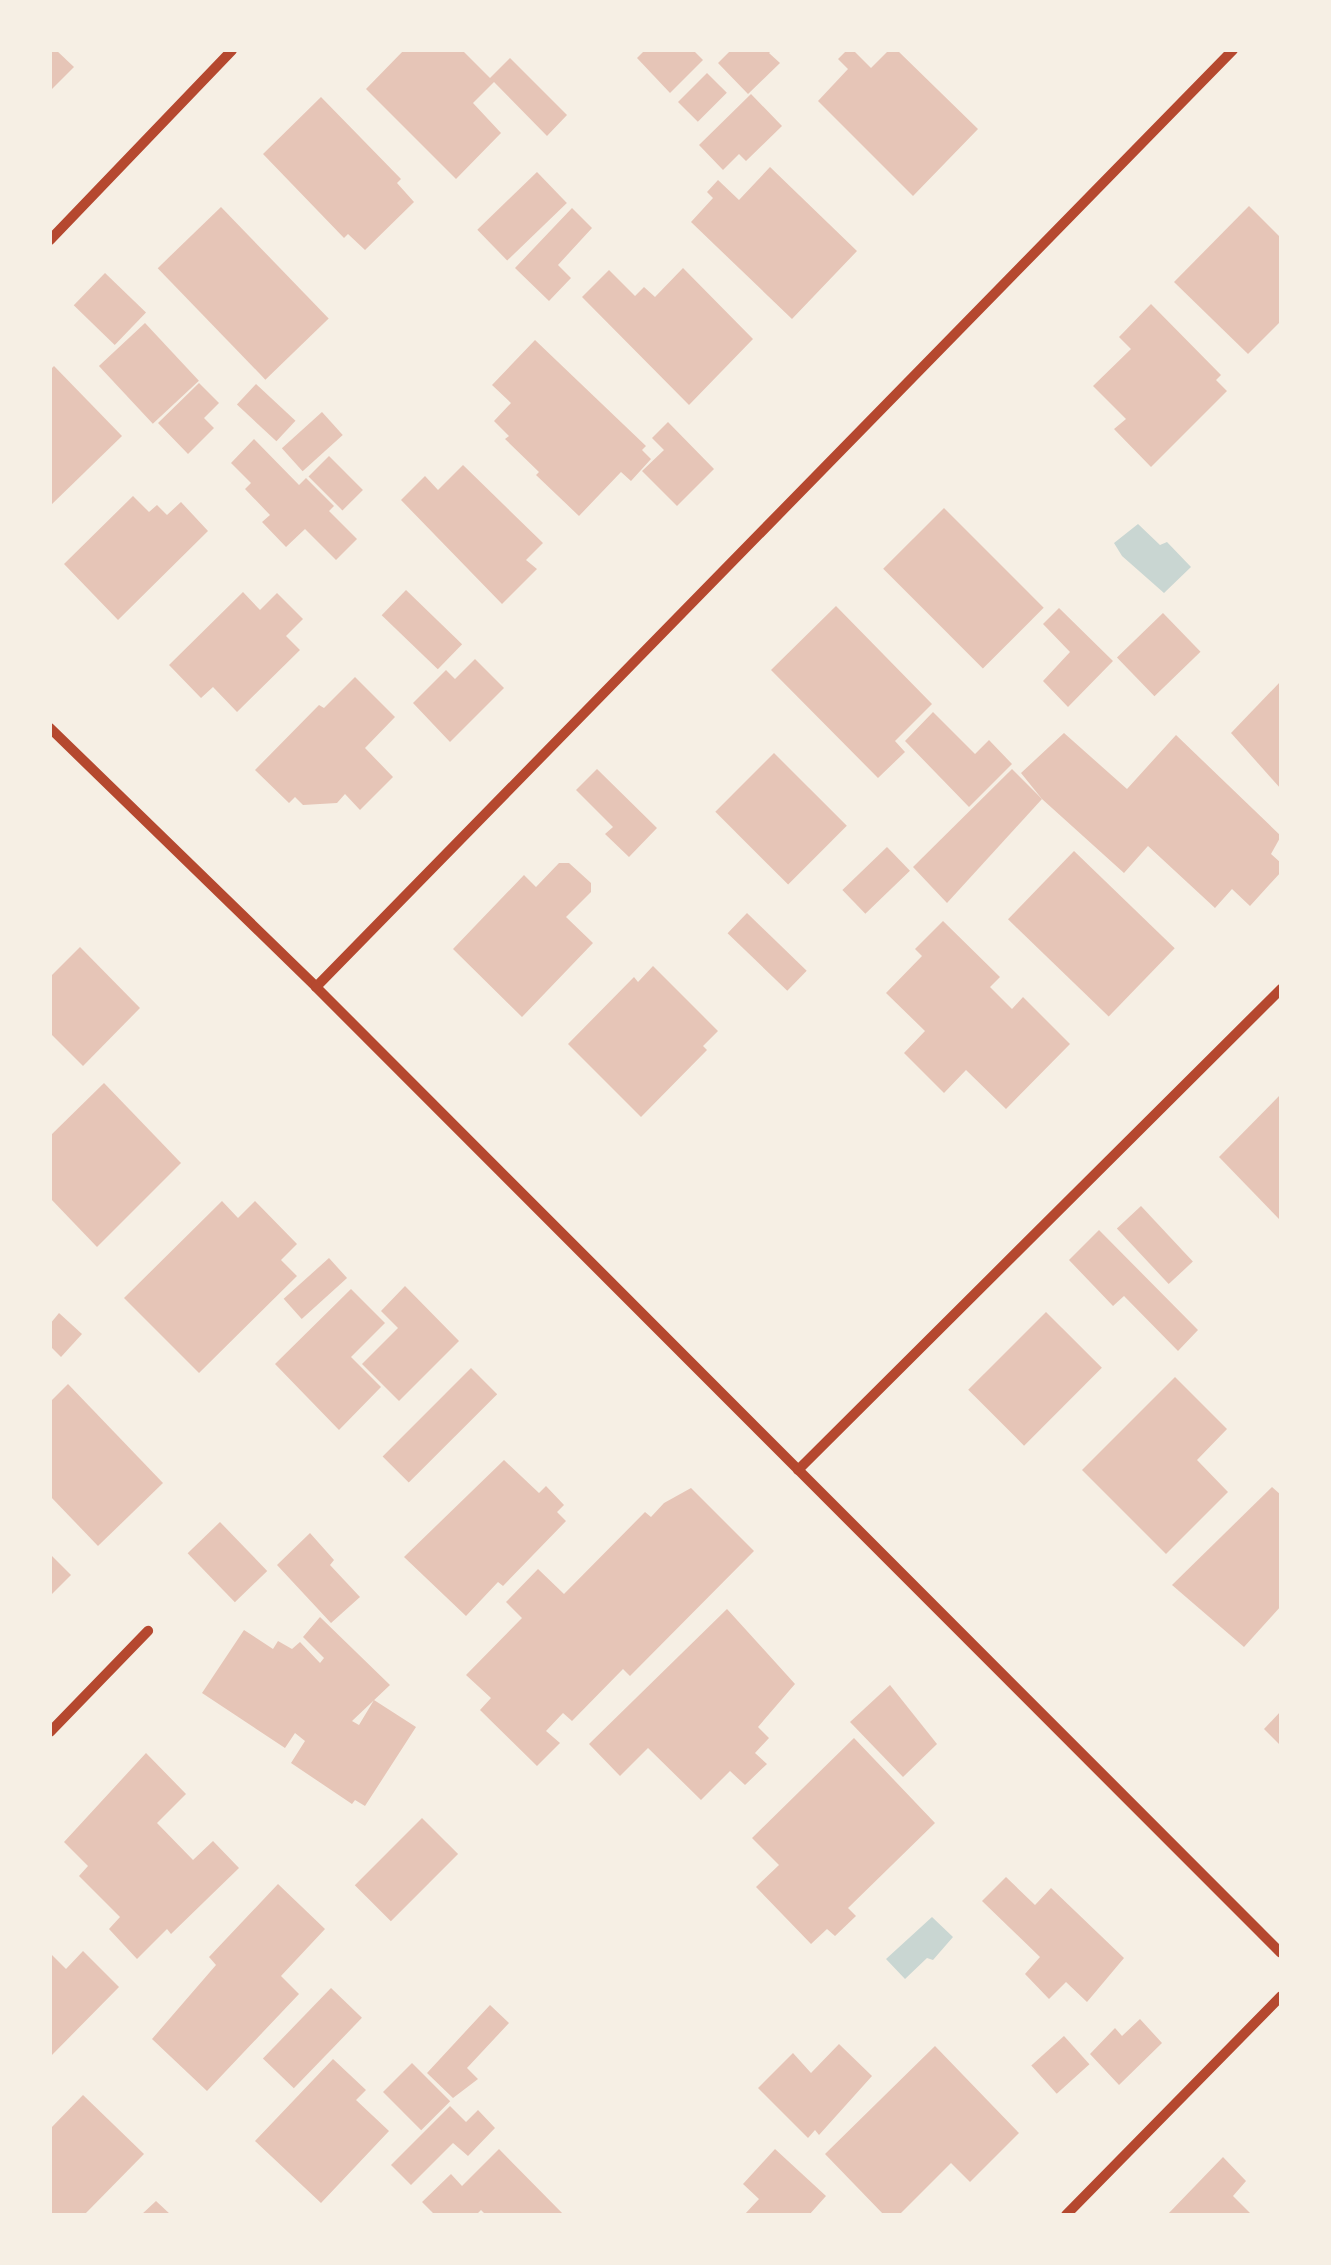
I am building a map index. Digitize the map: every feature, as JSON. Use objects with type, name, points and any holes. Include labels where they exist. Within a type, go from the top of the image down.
[{"type":"street","points":[[50,240],[232,50]]},
{"type":"street","points":[[316,987],[1233,50]]},
{"type":"street","points":[[50,728],[316,987],[1281,1953]]},
{"type":"street","points":[[798,1470],[1281,989]]},
{"type":"street","points":[[50,1732],[148,1631]]},
{"type":"street","points":[[1066,2215],[1281,1996]]},
{"type":"shaded area","points":[[1138,524],[1160,545],[1167,542],[1191,567],[1164,593],[1122,556],[1114,543]]},
{"type":"shaded area","points":[[932,1917],[953,1937],[933,1960],[927,1958],[905,1979],[886,1959]]},
{"type":"building","points":[[50,50],[56,50],[74,67],[50,91]]},
{"type":"building","points":[[404,50],[462,50],[490,78],[510,58],[567,115],[547,136],[494,82],[473,103],[501,133],[456,179],[366,89]]},
{"type":"building","points":[[645,50],[693,50],[703,60],[670,93],[637,58]]},
{"type":"building","points":[[731,50],[772,50],[769,53],[780,63],[748,94],[718,63]]},
{"type":"building","points":[[847,50],[853,50],[871,68],[889,50],[897,50],[978,129],[913,196],[818,101],[848,69],[838,59]]},
{"type":"building","points":[[707,73],[727,93],[698,122],[678,102]]},
{"type":"building","points":[[751,94],[782,126],[746,161],[739,154],[723,170],[699,145]]},
{"type":"building","points":[[321,97],[401,179],[397,183],[414,202],[365,250],[348,234],[344,238],[263,154]]},
{"type":"building","points":[[770,167],[857,251],[792,319],[691,222],[713,198],[707,192],[718,180],[739,200]]},
{"type":"building","points":[[537,172],[567,203],[507,261],[477,230]]},
{"type":"building","points":[[1249,206],[1281,238],[1281,321],[1248,354],[1174,282]]},
{"type":"building","points":[[221,207],[329,318],[265,380],[158,268]]},
{"type":"building","points":[[572,208],[592,228],[558,265],[571,278],[549,301],[515,268]]},
{"type":"building","points":[[683,268],[753,339],[689,405],[582,297],[609,270],[635,296],[644,287],[655,297]]},
{"type":"building","points":[[105,273],[146,313],[115,345],[74,305]]},
{"type":"building","points":[[1151,304],[1221,375],[1216,380],[1227,391],[1151,467],[1114,429],[1126,419],[1093,386],[1131,349],[1119,337]]},
{"type":"building","points":[[145,323],[199,381],[153,424],[99,366]]},
{"type":"building","points":[[535,340],[646,446],[642,450],[651,459],[631,481],[621,472],[579,516],[536,475],[539,472],[505,439],[509,436],[494,421],[511,403],[492,385]]},
{"type":"building","points":[[54,366],[122,436],[50,506],[50,370]]},
{"type":"building","points":[[199,383],[219,403],[204,418],[214,428],[188,454],[158,423]]},
{"type":"building","points":[[256,384],[295,421],[276,441],[237,404]]},
{"type":"building","points":[[322,412],[343,435],[303,471],[282,448]]},
{"type":"building","points":[[668,422],[714,469],[677,506],[642,471],[664,450],[652,438]]},
{"type":"building","points":[[254,439],[299,485],[306,478],[334,506],[329,511],[357,539],[336,560],[305,529],[286,547],[262,522],[270,515],[245,489],[251,483],[231,463]]},
{"type":"building","points":[[329,456],[363,490],[342,510],[308,477]]},
{"type":"building","points":[[463,465],[543,543],[526,560],[537,569],[502,604],[401,500],[425,476],[438,490]]},
{"type":"building","points":[[133,496],[149,512],[157,505],[167,515],[181,502],[208,531],[118,620],[64,564]]},
{"type":"building","points":[[944,508],[1044,608],[983,669],[883,569]]},
{"type":"building","points":[[406,590],[462,644],[438,669],[382,615]]},
{"type":"building","points":[[243,592],[260,610],[277,593],[303,619],[286,636],[300,650],[237,712],[213,687],[201,698],[169,665]]},
{"type":"building","points":[[836,606],[932,704],[895,741],[905,752],[878,778],[771,670]]},
{"type":"building","points":[[1059,608],[1113,661],[1068,707],[1043,681],[1070,652],[1043,624]]},
{"type":"building","points":[[1163,613],[1201,652],[1154,696],[1117,657]]},
{"type":"building","points":[[475,659],[504,688],[450,742],[413,703],[446,670],[455,679]]},
{"type":"building","points":[[355,677],[395,717],[365,748],[393,777],[360,810],[345,794],[337,803],[303,805],[295,797],[289,803],[255,770],[319,705],[324,708]]},
{"type":"building","points":[[1281,681],[1281,789],[1231,733]]},
{"type":"building","points":[[933,712],[975,754],[989,740],[1012,764],[969,807],[905,741]]},
{"type":"building","points":[[1064,733],[1127,789],[1176,735],[1281,836],[1271,854],[1281,863],[1281,872],[1250,906],[1232,889],[1215,908],[1148,846],[1124,873],[1042,799],[1021,773]]},
{"type":"building","points":[[774,753],[847,826],[788,885],[715,812]]},
{"type":"building","points":[[597,769],[657,828],[629,857],[605,834],[613,827],[576,790]]},
{"type":"building","points":[[1012,769],[1042,799],[947,903],[913,867]]},
{"type":"building","points":[[887,847],[910,871],[865,914],[842,890]]},
{"type":"building","points":[[1074,851],[1175,948],[1109,1017],[1008,919]]},
{"type":"building","points":[[559,863],[569,863],[591,883],[591,892],[566,917],[593,943],[522,1017],[453,949],[524,875],[536,887]]},
{"type":"building","points":[[747,913],[807,971],[787,991],[728,933]]},
{"type":"building","points":[[943,921],[1000,977],[990,987],[1012,1009],[1023,997],[1070,1044],[1006,1109],[966,1070],[944,1093],[904,1053],[925,1031],[886,993],[922,956],[915,949]]},
{"type":"building","points":[[80,947],[140,1008],[83,1066],[50,1033],[50,977]]},
{"type":"building","points":[[653,966],[718,1031],[703,1046],[707,1050],[641,1117],[568,1044],[634,977],[638,982]]},
{"type":"building","points":[[104,1083],[181,1163],[97,1247],[50,1198],[50,1136]]},
{"type":"building","points":[[1281,1094],[1281,1217],[1279,1219],[1219,1157]]},
{"type":"building","points":[[222,1201],[238,1218],[255,1201],[297,1244],[281,1260],[297,1276],[199,1373],[124,1298]]},
{"type":"building","points":[[1141,1206],[1193,1262],[1169,1284],[1117,1229]]},
{"type":"building","points":[[1099,1230],[1198,1330],[1178,1351],[1124,1296],[1113,1306],[1069,1260]]},
{"type":"building","points":[[329,1258],[347,1278],[302,1319],[284,1299]]},
{"type":"building","points":[[405,1286],[459,1341],[399,1401],[362,1364],[398,1328],[381,1311]]},
{"type":"building","points":[[351,1289],[385,1323],[351,1357],[381,1387],[339,1430],[275,1364]]},
{"type":"building","points":[[1046,1312],[1102,1368],[1024,1446],[968,1390]]},
{"type":"building","points":[[59,1313],[82,1334],[61,1357],[50,1346],[50,1324]]},
{"type":"building","points":[[471,1368],[497,1394],[409,1483],[383,1456]]},
{"type":"building","points":[[1175,1377],[1227,1429],[1197,1460],[1228,1492],[1166,1554],[1082,1470]]},
{"type":"building","points":[[68,1384],[163,1483],[98,1546],[50,1496],[50,1402]]},
{"type":"building","points":[[504,1460],[539,1493],[546,1486],[564,1505],[557,1512],[566,1521],[503,1586],[498,1582],[466,1616],[404,1557]]},
{"type":"building","points":[[1272,1487],[1281,1495],[1281,1606],[1244,1647],[1172,1585]]},
{"type":"building","points":[[691,1488],[754,1551],[630,1676],[623,1669],[572,1721],[563,1713],[546,1731],[560,1743],[537,1766],[480,1710],[491,1698],[466,1675],[522,1618],[506,1602],[538,1569],[564,1594],[645,1512],[651,1517],[664,1503]]},
{"type":"building","points":[[220,1522],[267,1571],[235,1602],[188,1553]]},
{"type":"building","points":[[310,1533],[334,1560],[330,1565],[360,1597],[331,1623],[277,1565]]},
{"type":"building","points":[[50,1554],[71,1575],[50,1596]]},
{"type":"building","points":[[727,1609],[795,1684],[758,1727],[769,1738],[755,1753],[767,1764],[745,1785],[730,1771],[701,1800],[648,1748],[620,1776],[589,1744]]},
{"type":"building","points":[[320,1617],[390,1685],[374,1700],[416,1727],[365,1806],[355,1800],[352,1804],[291,1763],[305,1741],[295,1733],[285,1748],[202,1693],[244,1630],[273,1649],[278,1641],[292,1649],[300,1642],[320,1663],[324,1658],[303,1637]],"holes":[[[374,1700],[359,1725],[352,1721]]]},
{"type":"building","points":[[890,1685],[937,1744],[903,1777],[850,1722]]},
{"type":"building","points":[[1281,1711],[1281,1746],[1264,1729]]},
{"type":"building","points":[[854,1738],[935,1823],[848,1908],[856,1916],[835,1936],[827,1929],[811,1944],[756,1887],[779,1865],[752,1838]]},
{"type":"building","points":[[146,1753],[186,1794],[157,1823],[193,1860],[213,1841],[239,1868],[171,1934],[167,1929],[137,1959],[109,1929],[120,1917],[79,1876],[88,1866],[64,1842]]},
{"type":"building","points":[[422,1818],[458,1854],[391,1921],[355,1885]]},
{"type":"building","points":[[1006,1877],[1035,1905],[1051,1888],[1124,1958],[1087,2002],[1066,1982],[1049,1999],[1025,1974],[1040,1957],[982,1901]]},
{"type":"building","points":[[278,1884],[325,1929],[281,1976],[299,1994],[207,2091],[152,2039],[216,1965],[209,1957]]},
{"type":"building","points":[[83,1951],[119,1987],[50,2057],[50,1953],[66,1969]]},
{"type":"building","points":[[331,1988],[362,2018],[294,2088],[263,2058]]},
{"type":"building","points":[[490,2005],[509,2023],[467,2068],[478,2079],[453,2098],[427,2073]]},
{"type":"building","points":[[1140,2019],[1162,2043],[1119,2085],[1090,2054],[1115,2028],[1122,2036]]},
{"type":"building","points":[[1064,2036],[1089,2064],[1057,2094],[1031,2065]]},
{"type":"building","points":[[839,2044],[872,2076],[819,2135],[815,2130],[808,2138],[758,2088],[793,2053],[811,2073]]},
{"type":"building","points":[[935,2046],[1019,2133],[970,2182],[951,2163],[899,2215],[884,2215],[825,2154]]},
{"type":"building","points":[[333,2059],[366,2090],[356,2100],[389,2131],[321,2203],[255,2141]]},
{"type":"building","points":[[412,2063],[450,2101],[421,2130],[383,2092]]},
{"type":"building","points":[[83,2095],[144,2154],[84,2215],[50,2215],[50,2129]]},
{"type":"building","points":[[450,2106],[466,2122],[478,2110],[495,2128],[468,2156],[453,2143],[411,2185],[391,2165]]},
{"type":"building","points":[[499,2149],[564,2215],[486,2215],[481,2210],[476,2215],[435,2215],[422,2202],[451,2174],[462,2186]]},
{"type":"building","points":[[775,2149],[826,2196],[809,2215],[744,2215],[759,2199],[743,2184]]},
{"type":"building","points":[[1223,2157],[1246,2181],[1233,2196],[1252,2215],[1167,2215]]},
{"type":"building","points":[[156,2201],[171,2215],[141,2215]]}]
